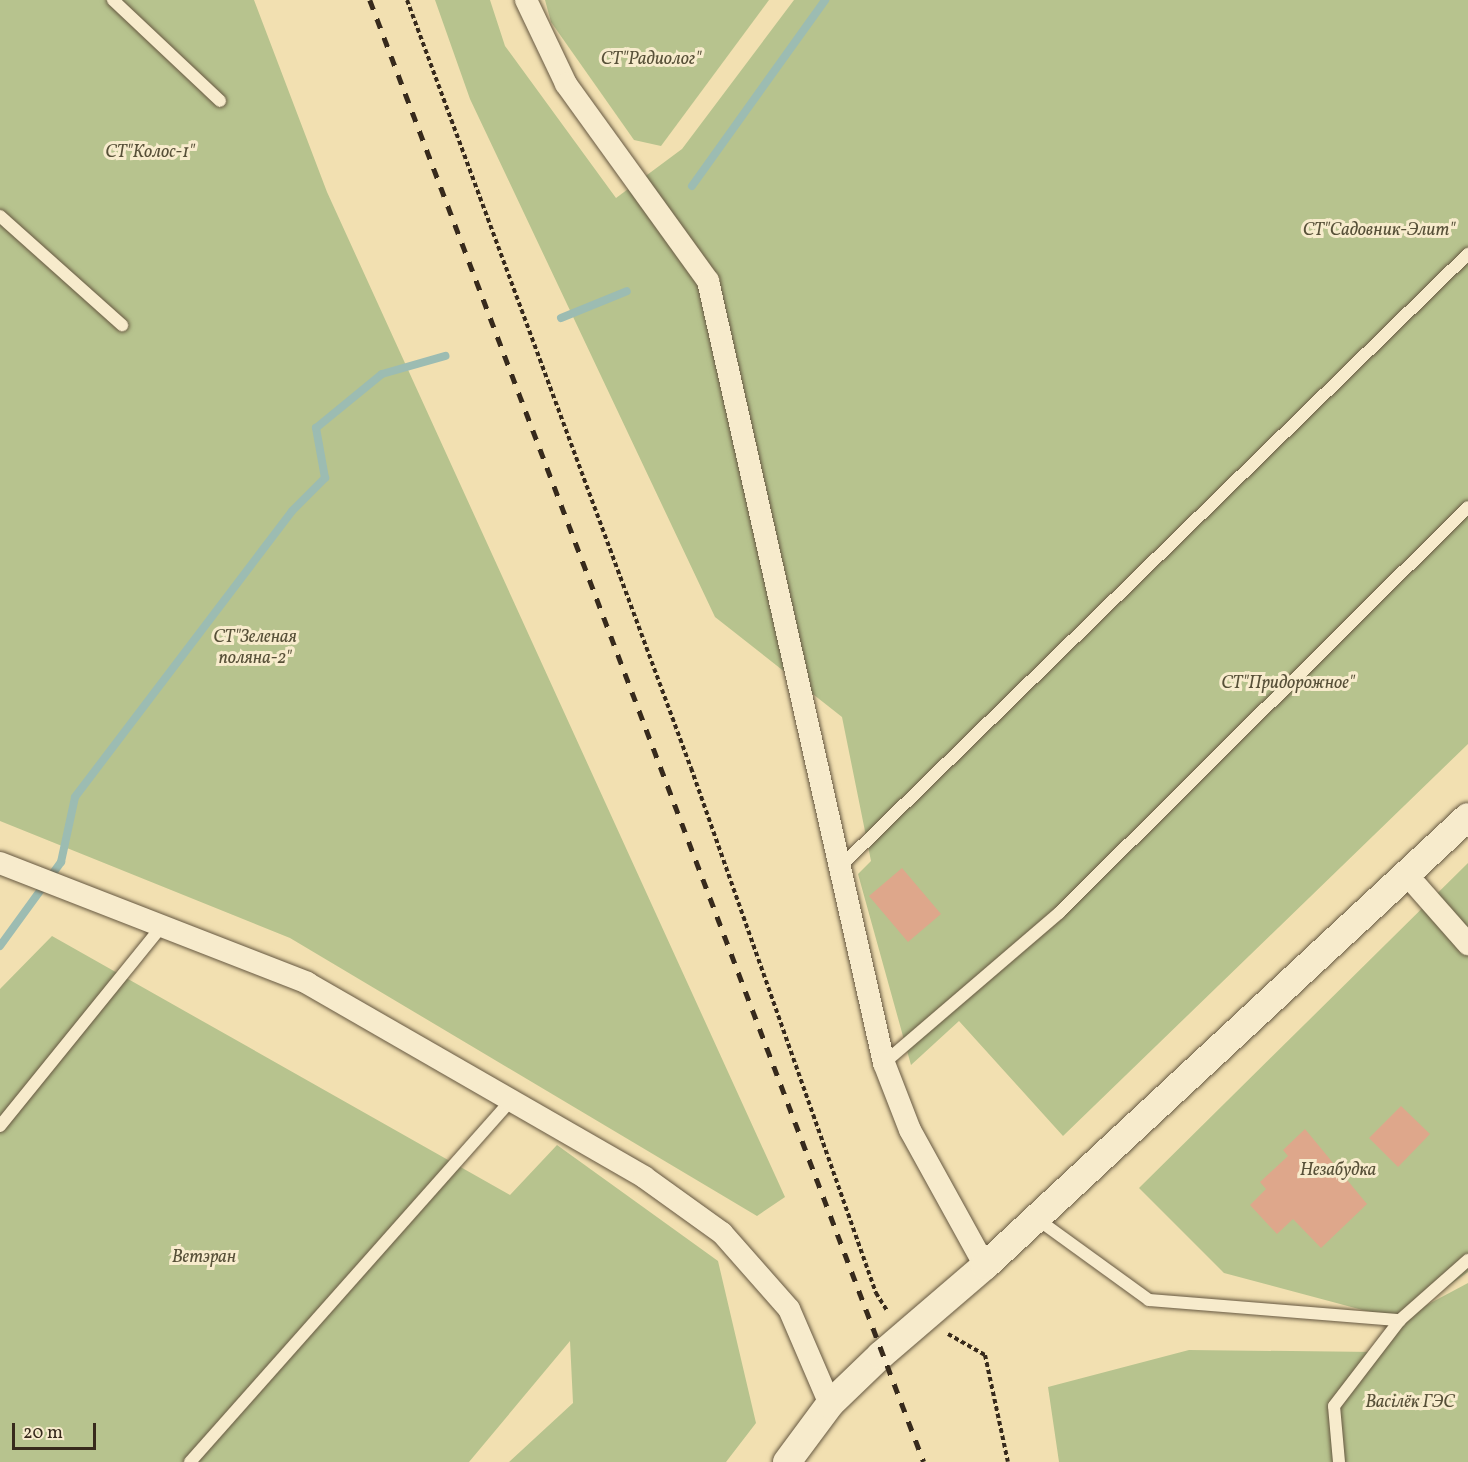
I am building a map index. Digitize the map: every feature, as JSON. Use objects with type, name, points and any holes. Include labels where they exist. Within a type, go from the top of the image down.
[{"type":"street","points":[[526,0],[566,84],[708,281],[842,865],[884,1063],[910,1130],[985,1266]]},
{"type":"street","points":[[787,1462],[830,1404],[985,1266],[1408,876],[1468,817]]},
{"type":"street","points":[[0,863],[307,983],[644,1177],[722,1233],[789,1309],[830,1404]]},
{"type":"street","points":[[1408,876],[1468,944]]},
{"type":"lane","points":[[113,0],[220,101]]},
{"type":"lane","points":[[0,216],[122,325]]},
{"type":"lane","points":[[842,865],[1468,254]]},
{"type":"lane","points":[[884,1063],[1059,913],[1468,507]]},
{"type":"lane","points":[[0,1126],[163,925]]},
{"type":"lane","points":[[190,1462],[511,1100]]},
{"type":"lane","points":[[1037,1218],[1149,1300],[1400,1320]]},
{"type":"lane","points":[[1339,1462],[1334,1406],[1400,1320],[1468,1260]]},
{"type":"path","points":[[407,0],[691,768],[876,1293],[885,1311],[923,1321],[985,1354],[1008,1462]]},
{"type":"green space","name":"СТ\"Зеленая поляна-2\"","points":[[0,0],[254,0],[327,192],[785,1197],[757,1216],[290,938],[0,821]]},
{"type":"green space","points":[[435,0],[490,0],[505,46],[616,198],[682,149],[794,0],[1468,0],[1468,744],[1063,1136],[959,1021],[911,1065],[858,874],[871,861],[842,717],[715,617],[470,99]]},
{"type":"green space","name":"СТ\"Радиолог\"","points":[[545,0],[769,0],[661,146],[634,140],[551,22]]},
{"type":"green space","name":"Незабудка","points":[[1468,863],[1468,1272],[1406,1316],[1468,1283],[1468,1462],[1059,1462],[1048,1387],[1189,1350],[1375,1352],[1400,1320],[1224,1273],[1139,1188]]},
{"type":"green space","name":"Ветэран","points":[[52,936],[510,1195],[557,1145],[718,1261],[756,1423],[726,1462],[509,1462],[573,1403],[570,1341],[469,1462],[0,1462],[0,989]]},
{"type":"building","points":[[902,868],[941,914],[908,942],[869,896]]},
{"type":"building","points":[[1401,1106],[1430,1134],[1398,1167],[1369,1138]]},
{"type":"building","points":[[1305,1129],[1367,1204],[1321,1248],[1293,1219],[1277,1234],[1250,1205],[1266,1189],[1260,1182],[1288,1156],[1283,1150]]},
{"type":"waterway","points":[[692,186],[825,0]]},
{"type":"waterway","points":[[561,318],[627,291]]},
{"type":"waterway","points":[[0,946],[61,862],[75,797],[292,511],[325,478],[316,428],[382,374],[445,356]]},
{"type":"railway","points":[[370,0],[924,1462]]},
{"type":"park label","name":"СТ\"Колос-1\"","points":[[150,153]]},
{"type":"park label","name":"СТ\"Садовник-Элит\"","points":[[1379,231]]},
{"type":"park label","name":"СТ\"Придорожное\"","points":[[1288,684]]},
{"type":"park label","name":"Васілёк ГЭС","points":[[1410,1403]]}]
